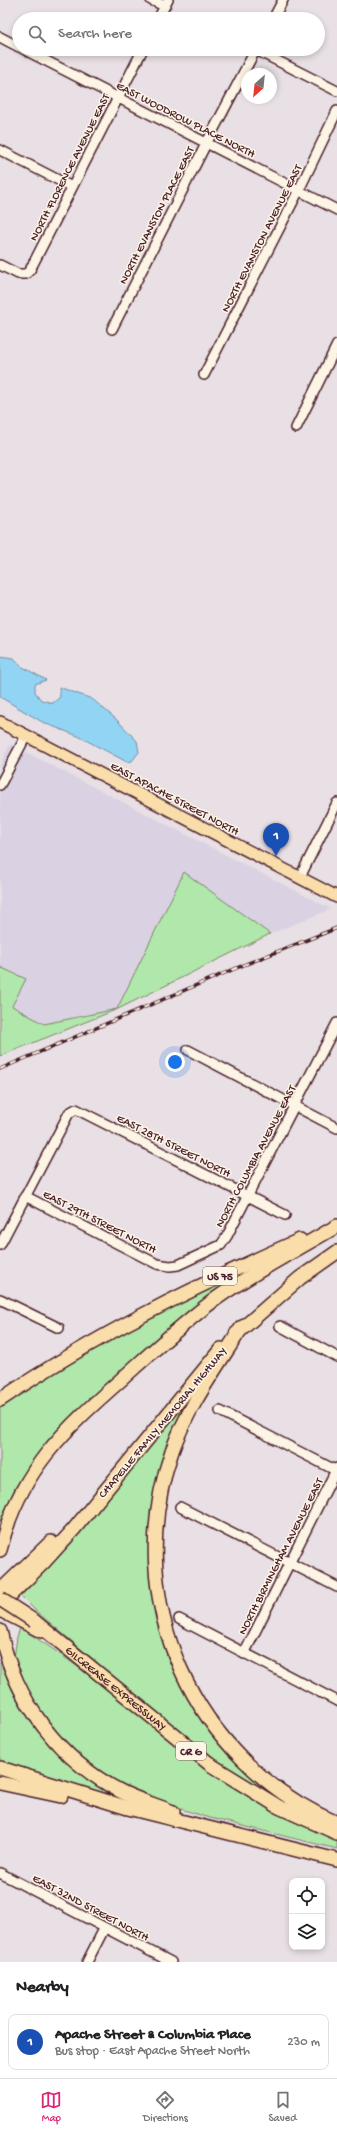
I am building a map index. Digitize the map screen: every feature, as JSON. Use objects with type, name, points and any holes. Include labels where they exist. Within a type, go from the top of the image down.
[{"type":"highway","name":"US 75","points":[[0,1400],[106,1335],[221,1275],[337,1225]]},
{"type":"highway","points":[[0,1550],[5,1530],[16,1500],[37,1465],[66,1430],[198,1312],[230,1290],[337,1225]]},
{"type":"highway","name":"CHAPELLE FAMILY MEMORIAL HIGHWAY","points":[[0,1605],[45,1561],[208,1363],[242,1327],[300,1278],[337,1252]]},
{"type":"highway","points":[[242,1327],[194,1403],[179,1434],[167,1467],[158,1506],[156,1528],[156,1568],[160,1605],[179,1667],[198,1704],[221,1736],[249,1766],[277,1790],[337,1823]]},
{"type":"highway","points":[[0,1391],[106,1335]]},
{"type":"highway","points":[[0,1591],[113,1480]]},
{"type":"highway","name":"GILCREASE EXPRESSWAY","points":[[0,1598],[32,1624],[62,1643],[163,1728],[211,1765],[279,1807],[337,1833]]},
{"type":"highway","points":[[0,1610],[32,1624]]},
{"type":"highway","points":[[0,1631],[8,1662],[23,1698],[40,1723],[65,1752],[88,1772],[133,1797],[246,1838]]},
{"type":"highway","points":[[0,1768],[84,1795],[246,1838],[337,1860]]},
{"type":"highway","points":[[0,1783],[205,1827]]},
{"type":"main road","name":"EAST APACHE STREET NORTH","points":[[0,722],[337,896]]},
{"type":"street","points":[[151,0],[166,3],[162,12]]},
{"type":"street","points":[[276,12],[283,0]]},
{"type":"street","points":[[0,37],[12,43]]},
{"type":"street","name":"EAST WOODROW PLACE NORTH","points":[[37,56],[337,210]]},
{"type":"street","name":"NORTH FLORENCE AVENUE EAST","points":[[0,265],[18,274],[26,274],[30,270],[139,56]]},
{"type":"street","name":"NORTH EVANSTON PLACE EAST","points":[[112,329],[252,56]]},
{"type":"street","points":[[270,56],[337,91]]},
{"type":"street","name":"NORTH EVANSTON AVENUE EAST","points":[[204,375],[299,190],[337,110]]},
{"type":"street","points":[[0,150],[72,187]]},
{"type":"street","points":[[296,428],[337,345]]},
{"type":"street","points":[[0,785],[26,736]]},
{"type":"street","points":[[300,877],[337,803]]},
{"type":"street","name":"NORTH COLUMBIA AVENUE EAST","points":[[164,1266],[178,1265],[220,1245],[228,1236],[296,1106],[337,1023]]},
{"type":"street","points":[[188,1050],[337,1128]]},
{"type":"street","name":"EAST 28TH STREET NORTH","points":[[25,1196],[69,1113],[73,1109],[79,1109],[285,1215]]},
{"type":"street","points":[[0,1245],[25,1196]]},
{"type":"street","name":"EAST 29TH STREET NORTH","points":[[25,1196],[156,1264],[164,1266]]},
{"type":"street","points":[[0,1300],[59,1328]]},
{"type":"street","points":[[280,1326],[337,1357]]},
{"type":"street","points":[[220,1411],[337,1470]]},
{"type":"street","name":"NORTH BIRMINGHAM AVENUE EAST","points":[[244,1654],[337,1470]]},
{"type":"street","points":[[180,1507],[337,1587]]},
{"type":"street","points":[[178,1619],[337,1701]]},
{"type":"street","name":"EAST 32ND STREET NORTH","points":[[0,1873],[104,1929],[171,1962]]},
{"type":"street","points":[[87,1962],[104,1929]]},
{"type":"shaded area","points":[[10,744],[331,909],[270,934],[184,873],[118,1009],[44,1024],[12,1006],[25,979],[0,967],[0,765]]},
{"type":"green space","points":[[184,872],[270,934],[118,1009],[0,1056],[0,967],[26,979],[12,1006],[44,1024],[117,1009]]},
{"type":"green space","points":[[221,1282],[223,1289],[83,1407],[49,1439],[15,1488],[0,1521],[0,1406],[81,1355]]},
{"type":"green space","points":[[189,1398],[191,1399],[151,1556],[186,1688],[275,1793],[273,1796],[219,1763],[194,1744],[37,1612],[21,1596],[75,1539]]},
{"type":"green space","points":[[20,1628],[52,1648],[202,1764],[233,1786],[283,1816],[337,1839],[337,1849],[206,1817],[149,1799],[118,1786],[68,1748],[29,1697],[14,1658]]},
{"type":"green space","points":[[0,1662],[20,1704],[48,1741],[129,1803],[0,1763]]},
{"type":"water","points":[[0,656],[14,658],[21,666],[46,680],[35,684],[35,692],[41,700],[53,703],[60,697],[59,687],[92,699],[116,719],[137,741],[139,752],[132,761],[127,762],[78,736],[44,723],[0,697]]},
{"type":"railway","points":[[0,1069],[246,964],[337,928]]},
{"type":"place","name":"Apache Street & Columbia Place","points":[[276,856]]}]
